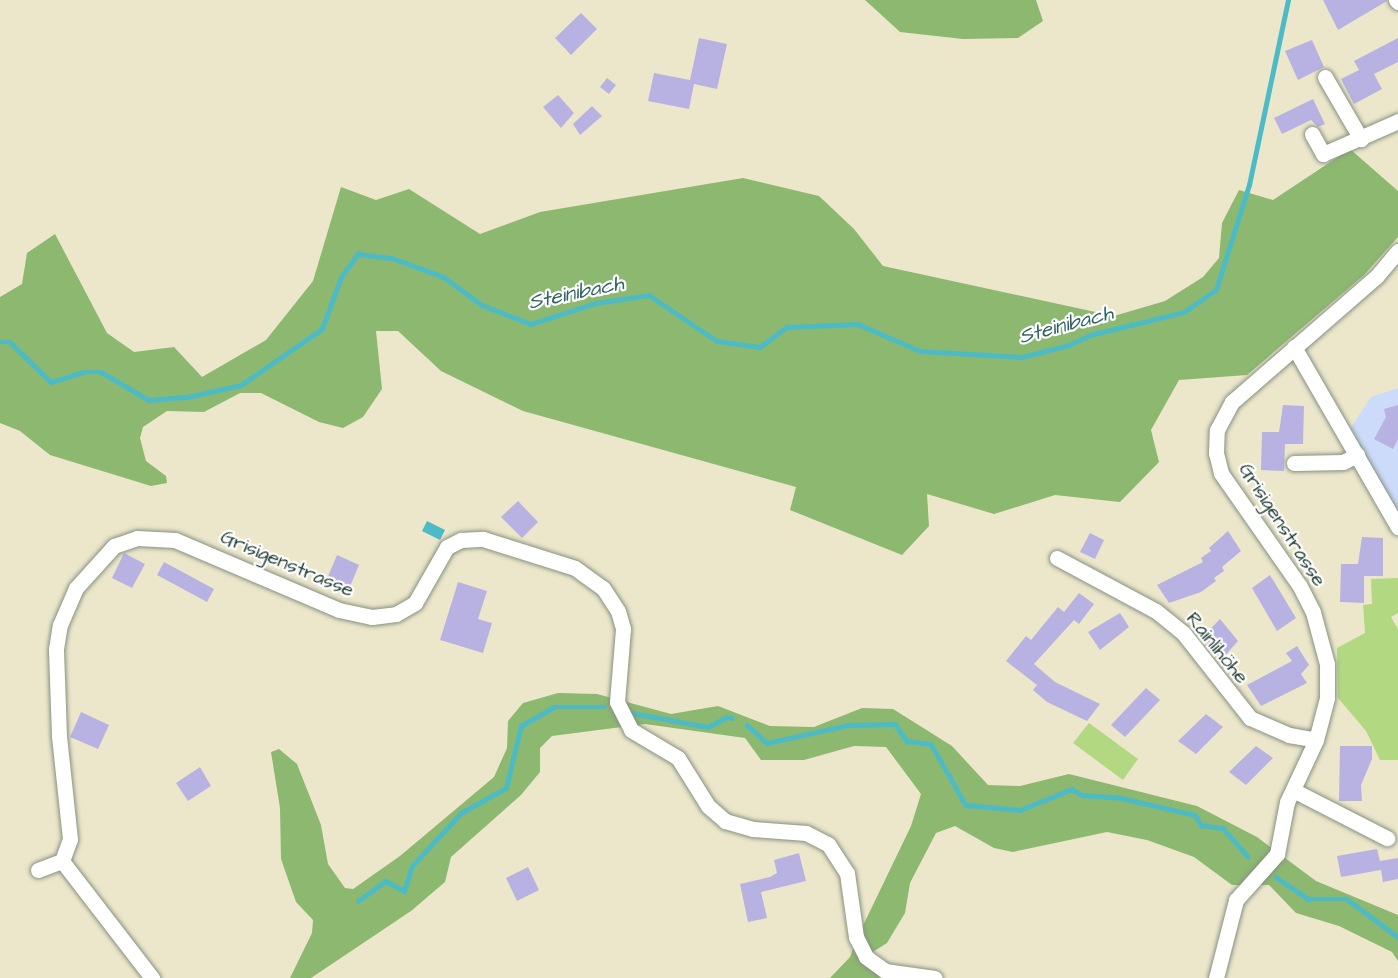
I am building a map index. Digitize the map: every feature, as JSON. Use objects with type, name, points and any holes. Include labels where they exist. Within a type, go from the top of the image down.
[{"type":"street","points":[[1325,77],[1361,139]]},
{"type":"street","points":[[1311,134],[1323,154],[1398,121]]},
{"type":"street","name":"Grisigenstrasse","points":[[1216,978],[1236,900],[1277,854],[1280,825],[1316,740],[1327,698],[1328,664],[1323,640],[1299,585],[1221,473],[1215,442],[1219,422],[1232,402],[1376,277],[1398,251]]},
{"type":"street","points":[[1294,347],[1398,527]]},
{"type":"street","points":[[1294,463],[1343,462],[1358,455]]},
{"type":"street","name":"Grisigenstrasse","points":[[62,861],[69,850],[70,832],[59,736],[58,634],[76,588],[114,546],[138,538],[175,540],[339,610],[381,617],[404,610],[419,599],[447,547],[461,540],[483,539],[565,564],[603,588],[614,603],[623,628],[617,702],[626,724],[678,758],[708,806],[725,821],[753,830],[806,833],[828,844],[847,873],[856,937],[866,957],[885,971],[935,978]]},
{"type":"street","name":"Rainlihöhe","points":[[1057,558],[1156,611],[1184,634],[1250,718],[1289,735],[1316,740]]},
{"type":"street","points":[[1293,790],[1387,838]]},
{"type":"street","points":[[38,870],[62,861],[152,978]]},
{"type":"shaded area","points":[[1398,388],[1398,514],[1350,429],[1371,397]]},
{"type":"green space","points":[[865,0],[1036,0],[1043,21],[1018,38],[963,39],[900,32]]},
{"type":"green space","points":[[1350,149],[1398,191],[1398,237],[1364,275],[1247,375],[1179,380],[1151,430],[1159,462],[1120,502],[1055,495],[994,514],[927,494],[929,526],[902,555],[790,510],[796,487],[523,411],[441,371],[398,331],[376,331],[382,389],[363,417],[343,428],[319,422],[261,393],[240,393],[204,412],[167,411],[143,427],[140,438],[146,461],[166,476],[167,483],[151,486],[50,455],[20,431],[0,423],[0,297],[22,284],[27,253],[55,234],[107,333],[134,352],[174,347],[202,377],[266,340],[313,281],[341,187],[376,200],[409,189],[480,234],[540,212],[743,178],[819,196],[854,229],[883,266],[1114,316],[1165,301],[1203,277],[1219,258],[1222,223],[1239,190],[1273,200]]},
{"type":"green space","points":[[1398,578],[1398,613],[1391,617],[1398,629],[1398,760],[1380,760],[1366,731],[1338,698],[1337,648],[1365,633],[1363,605],[1372,604],[1371,579]]},
{"type":"green space","points":[[558,693],[597,694],[671,714],[718,706],[770,726],[814,727],[862,708],[893,709],[952,746],[988,785],[1020,786],[1069,774],[1197,806],[1257,837],[1316,881],[1398,915],[1398,961],[1392,952],[1339,926],[1296,913],[1269,885],[1232,885],[1194,857],[1147,840],[1107,832],[1013,852],[994,848],[955,826],[936,833],[910,883],[905,913],[887,943],[868,955],[858,936],[911,826],[921,794],[886,747],[854,746],[804,760],[761,760],[745,738],[645,724],[552,736],[540,748],[540,772],[521,795],[451,857],[445,882],[411,911],[311,978],[290,978],[312,933],[313,920],[296,902],[281,859],[280,808],[271,752],[279,749],[297,764],[321,825],[328,864],[345,888],[353,889],[400,856],[494,777],[507,748],[508,721],[523,703]]},
{"type":"green space","points":[[1089,723],[1138,759],[1123,780],[1073,743]]},
{"type":"green space","points":[[854,946],[913,978],[830,978],[850,957]]},
{"type":"water","points":[[427,521],[445,530],[440,540],[422,531]]},
{"type":"building","points":[[1323,0],[1387,0],[1387,1],[1338,30]]},
{"type":"building","points":[[581,13],[597,29],[571,55],[555,38]]},
{"type":"building","points":[[699,38],[727,44],[717,89],[694,84],[689,109],[648,101],[654,73],[690,80]]},
{"type":"building","points":[[1398,38],[1398,62],[1374,74],[1382,89],[1354,104],[1341,79],[1359,70],[1354,61]]},
{"type":"building","points":[[1312,40],[1324,67],[1298,80],[1285,51]]},
{"type":"building","points":[[607,78],[616,85],[609,94],[600,87]]},
{"type":"building","points":[[558,95],[574,113],[561,128],[543,107]]},
{"type":"building","points":[[1313,99],[1325,124],[1318,127],[1311,120],[1282,134],[1274,118]]},
{"type":"building","points":[[592,106],[602,116],[580,135],[573,124]]},
{"type":"building","points":[[1283,405],[1304,406],[1303,444],[1285,444],[1284,471],[1261,470],[1262,432],[1279,432]]},
{"type":"building","points":[[1398,405],[1398,439],[1393,449],[1374,439],[1386,417],[1384,409]]},
{"type":"building","points":[[518,501],[538,522],[522,538],[501,517]]},
{"type":"building","points":[[1228,531],[1241,551],[1222,567],[1224,571],[1214,578],[1216,581],[1201,592],[1169,603],[1157,585],[1203,562],[1201,558],[1211,551],[1209,548]]},
{"type":"building","points":[[1090,533],[1104,540],[1095,559],[1080,552]]},
{"type":"building","points":[[1362,537],[1383,538],[1383,576],[1364,576],[1364,603],[1340,602],[1341,564],[1358,564]]},
{"type":"building","points":[[124,553],[145,564],[132,588],[112,578]]},
{"type":"building","points":[[337,555],[359,565],[346,596],[324,586]]},
{"type":"building","points":[[164,562],[214,589],[207,602],[157,575]]},
{"type":"building","points":[[1270,575],[1296,618],[1277,631],[1252,588]]},
{"type":"building","points":[[458,582],[487,591],[478,619],[492,623],[483,653],[440,640]]},
{"type":"building","points":[[1079,593],[1094,604],[1079,624],[1074,620],[1034,664],[1055,682],[1100,704],[1087,721],[1047,702],[1033,690],[1037,685],[1006,661],[1026,636],[1031,640],[1058,607],[1064,612]]},
{"type":"building","points":[[1120,613],[1129,627],[1100,650],[1088,632]]},
{"type":"building","points":[[1220,619],[1238,641],[1222,659],[1206,645],[1210,639],[1205,634]]},
{"type":"building","points":[[1297,646],[1309,665],[1301,674],[1307,683],[1261,706],[1247,685],[1292,661],[1286,653]]},
{"type":"building","points":[[1146,688],[1160,700],[1125,737],[1111,725]]},
{"type":"building","points":[[81,712],[109,725],[98,749],[70,737]]},
{"type":"building","points":[[1206,714],[1223,727],[1196,754],[1178,741]]},
{"type":"building","points":[[1256,746],[1273,758],[1246,785],[1229,772]]},
{"type":"building","points":[[1340,746],[1372,746],[1372,759],[1361,785],[1362,801],[1339,801]]},
{"type":"building","points":[[200,767],[211,786],[188,801],[176,783]]},
{"type":"building","points":[[1377,849],[1380,861],[1398,858],[1398,879],[1383,882],[1381,870],[1341,877],[1337,856]]},
{"type":"building","points":[[799,853],[806,881],[761,892],[767,918],[748,922],[740,884],[770,877],[777,873],[774,860]]},
{"type":"building","points":[[528,867],[539,890],[517,901],[506,878]]},
{"type":"waterway","name":"Steinibach","points":[[0,342],[10,342],[51,382],[84,372],[101,372],[149,400],[187,397],[241,385],[322,329],[341,277],[358,254],[392,258],[444,277],[482,305],[531,324],[596,303],[649,295],[717,341],[760,347],[787,327],[858,324],[920,351],[1022,357],[1069,345],[1090,335],[1184,312],[1216,290],[1249,185],[1288,0]]},
{"type":"waterway","points":[[358,901],[386,881],[404,891],[412,866],[461,813],[506,788],[521,726],[554,707],[605,707]]},
{"type":"waterway","points":[[632,713],[708,727],[727,717],[732,718]]},
{"type":"waterway","points":[[747,725],[767,743],[848,725],[895,724],[907,741],[931,744],[966,805],[1020,810],[1072,789],[1082,795],[1121,798],[1195,815],[1201,825],[1223,828],[1248,857]]},
{"type":"waterway","points":[[1276,877],[1309,899],[1347,899],[1398,937]]}]
